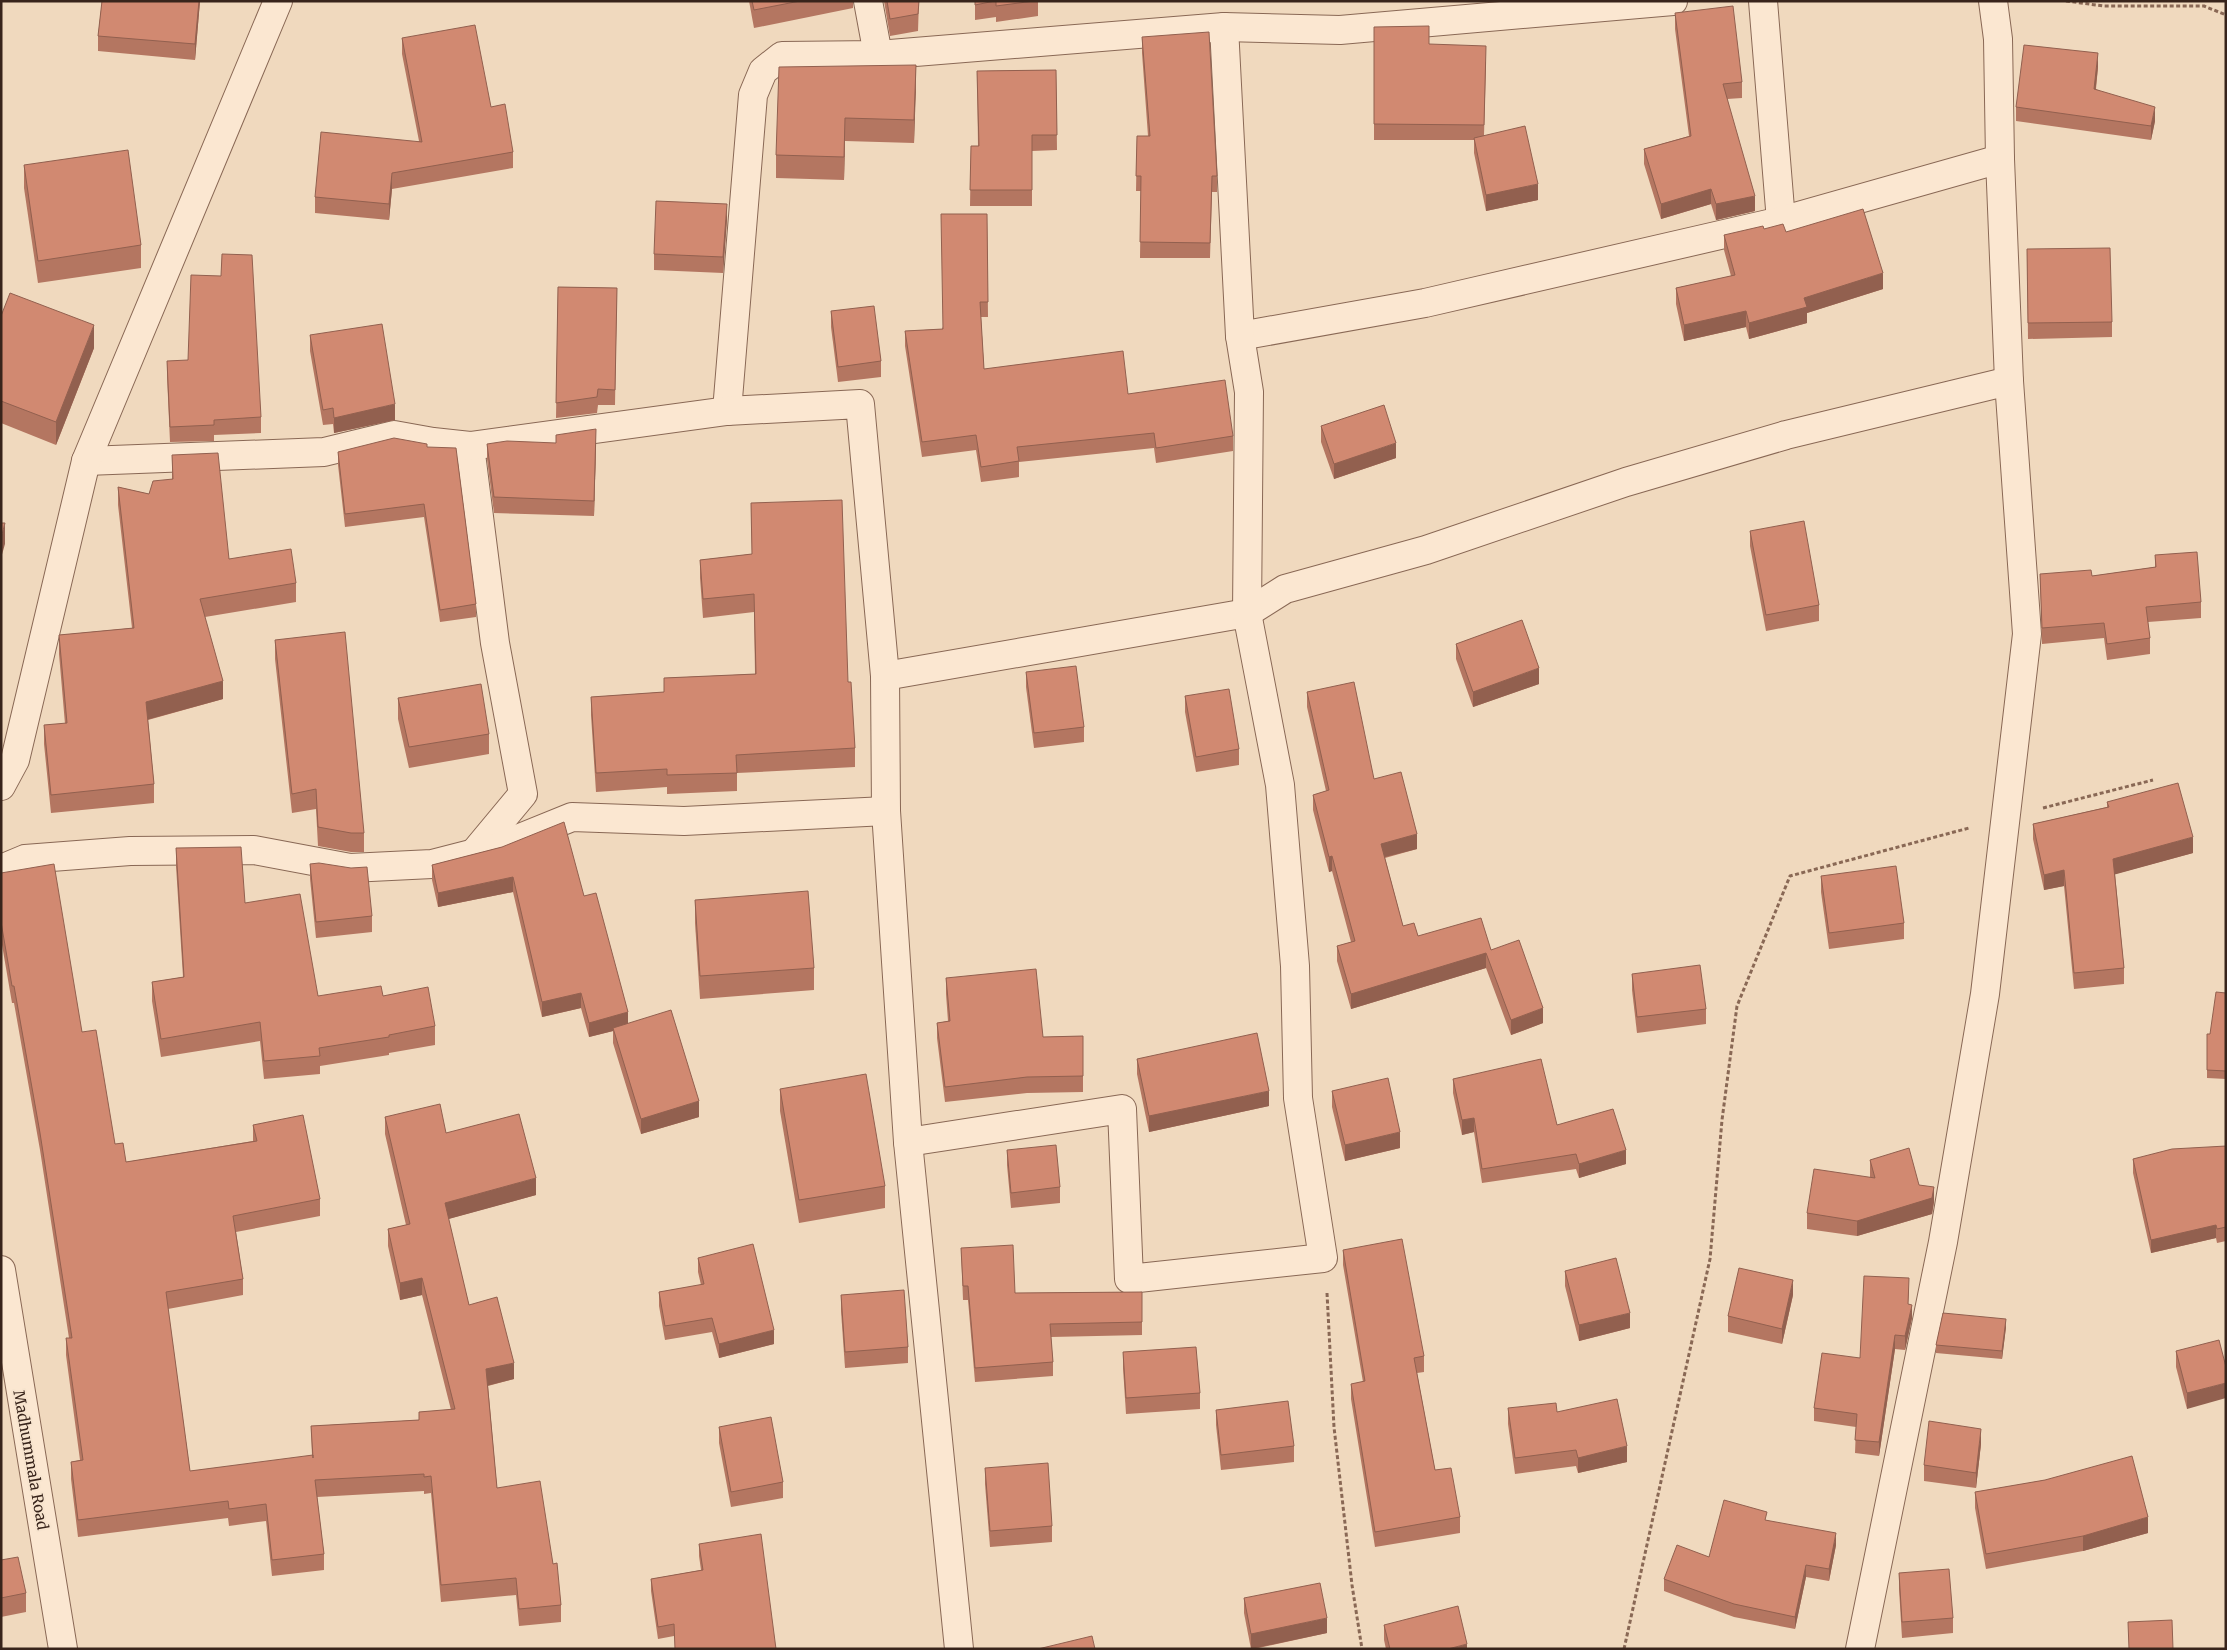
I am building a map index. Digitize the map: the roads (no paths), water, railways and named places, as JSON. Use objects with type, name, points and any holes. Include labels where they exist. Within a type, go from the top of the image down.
[{"type":"street","points":[[1,786],[15,760],[86,461],[278,1]]},
{"type":"street","points":[[868,1],[878,56]]},
{"type":"street","points":[[727,411],[752,95],[763,71],[782,56],[878,56],[1224,27],[1340,30],[1673,1]]},
{"type":"street","points":[[1763,1],[1781,221]]},
{"type":"street","points":[[1860,1649],[1943,1242],[1986,994],[2027,634],[2008,381],[1998,40],[1994,1]]},
{"type":"street","points":[[908,1142],[1122,1109],[1129,1279],[1323,1258],[1298,1098],[1295,966],[1280,785],[1247,613],[1249,392],[1240,336],[1224,27]]},
{"type":"street","points":[[1240,336],[1426,303],[1781,221],[2000,159]]},
{"type":"street","points":[[885,676],[1247,613],[1285,589],[1426,550],[1626,482],[1786,435],[2008,381]]},
{"type":"street","points":[[86,461],[324,452],[394,435],[470,446],[727,411],[860,404],[885,676],[886,810],[908,1142],[959,1649]]},
{"type":"street","points":[[470,446],[495,643],[523,794],[474,853]]},
{"type":"street","points":[[1,869],[26,860],[130,851],[254,850],[350,868],[432,864],[498,847],[572,817],[684,821],[886,810]]},
{"type":"street","name":"Madhummala Road","points":[[1,1270],[63,1649]]}]
